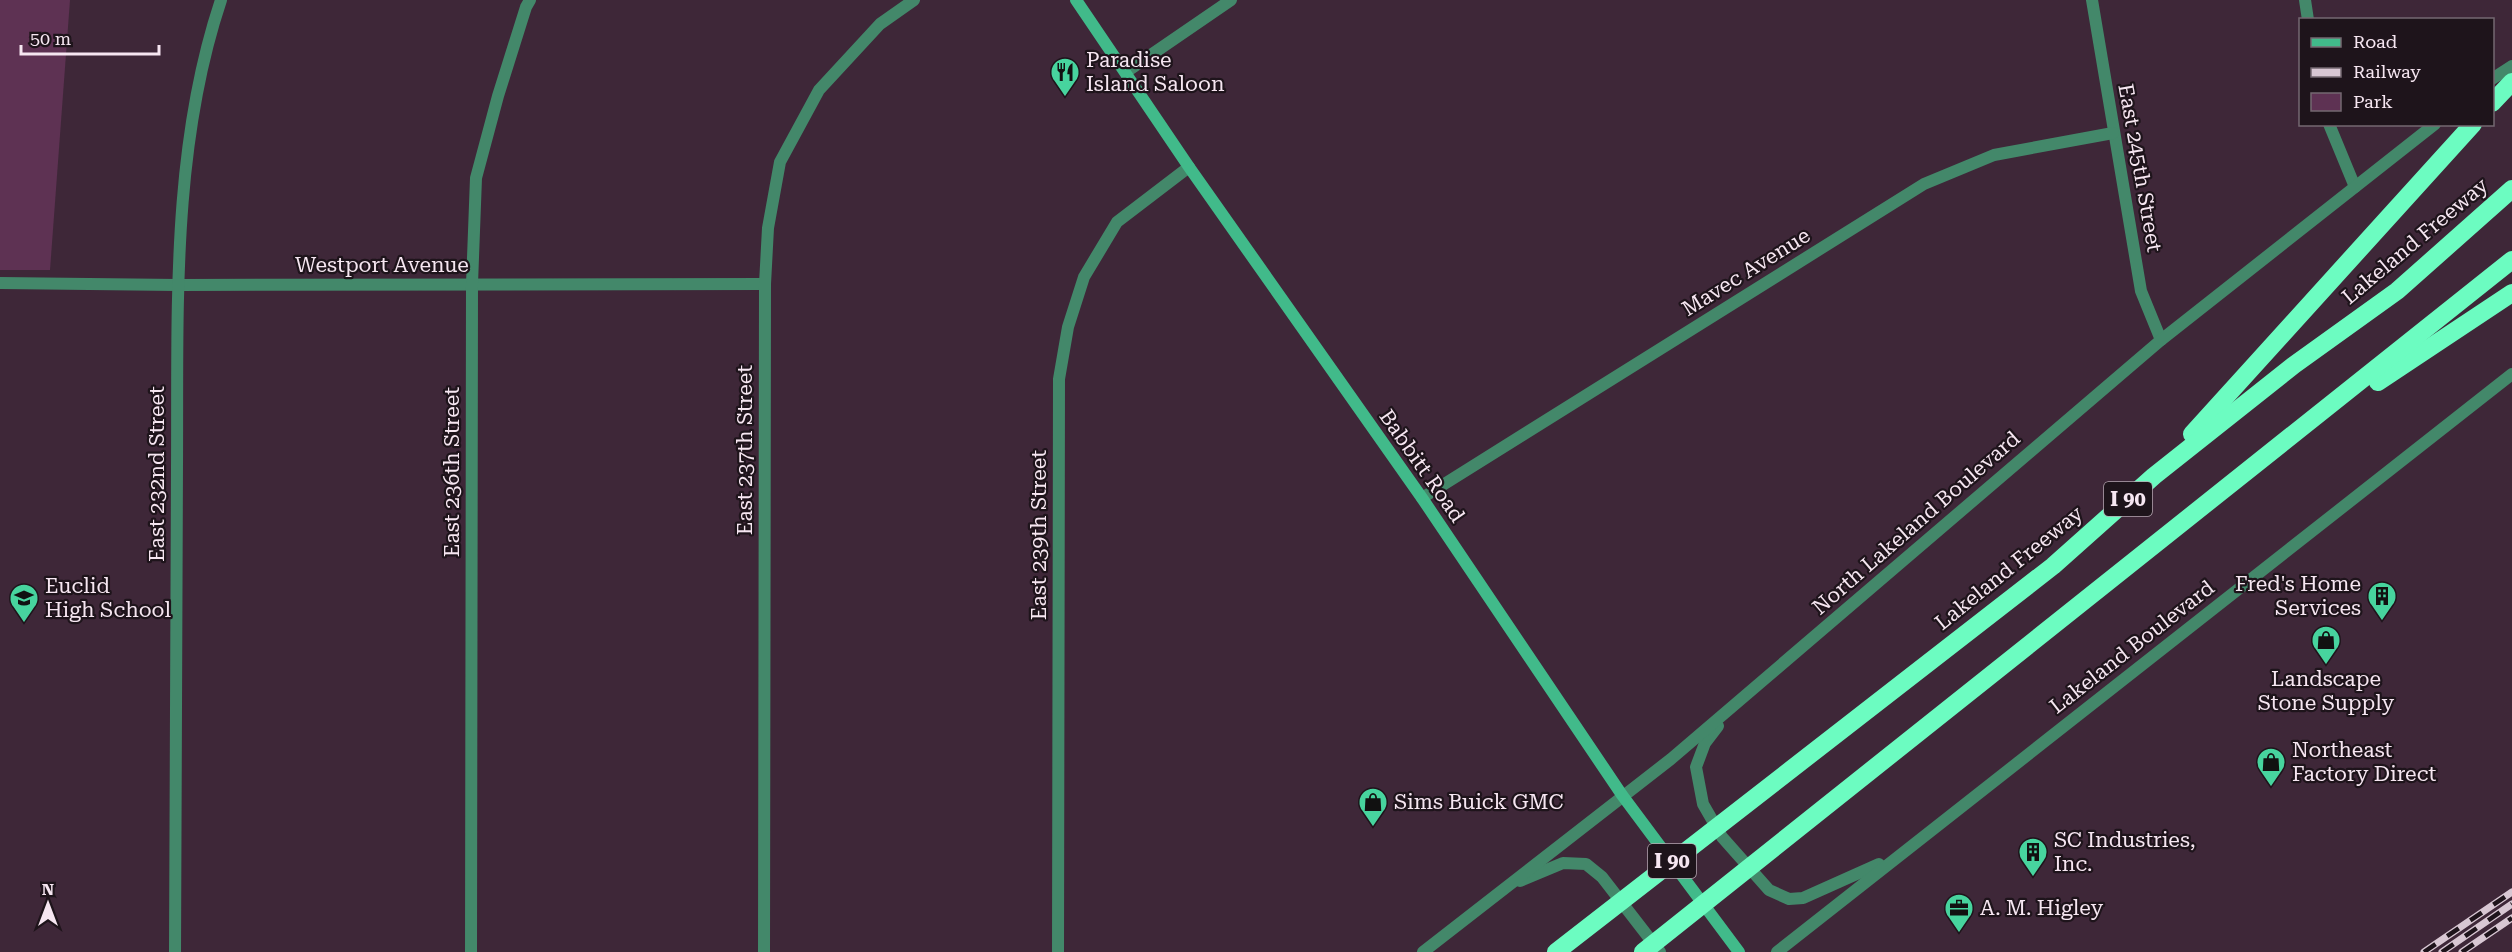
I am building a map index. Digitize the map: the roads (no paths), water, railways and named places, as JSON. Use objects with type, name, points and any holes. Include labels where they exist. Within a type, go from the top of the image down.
[{"type":"highway","points":[[2494,102],[2512,82]]},
{"type":"highway","points":[[2154,476],[2471,126]]},
{"type":"highway","name":"Lakeland Freeway","points":[[1556,952],[2053,566],[2154,476],[2294,364],[2397,291],[2512,189]]},
{"type":"highway","name":"I 90","points":[[1643,952],[2512,261]]},
{"type":"highway","points":[[2246,474],[2412,358],[2512,293]]},
{"type":"main road","name":"Babbitt Road","points":[[1076,0],[1189,167],[1422,498],[1622,795],[1739,952]]},
{"type":"street","name":"East 232nd Street","points":[[175,952],[178,285],[185,172],[206,45],[220,0]]},
{"type":"street","name":"East 236th Street","points":[[471,952],[472,284],[476,178],[498,96],[530,0]]},
{"type":"street","name":"East 237th Street","points":[[764,952],[765,284],[768,228],[780,162],[819,90],[880,24],[914,0]]},
{"type":"street","points":[[1126,72],[1231,0]]},
{"type":"street","name":"East 245th Street","points":[[2092,0],[2141,291],[2161,340]]},
{"type":"street","points":[[2305,0],[2308,18]]},
{"type":"street","points":[[2494,78],[2512,66]]},
{"type":"street","points":[[2330,126],[2355,187]]},
{"type":"street","name":"North Lakeland Boulevard","points":[[1423,952],[1671,759],[2161,340],[2432,126]]},
{"type":"street","name":"Mavec Avenue","points":[[1422,498],[1924,184],[1994,155],[2114,133]]},
{"type":"street","name":"East 239th Street","points":[[1058,952],[1059,379],[1068,327],[1084,277],[1117,222],[1189,167]]},
{"type":"street","name":"Westport Avenue","points":[[0,282],[178,285],[765,284]]},
{"type":"street","name":"Lakeland Boulevard","points":[[1777,952],[2512,374]]},
{"type":"street","points":[[1739,700],[1704,742],[1696,767],[1707,813],[1722,837],[1769,890],[1789,899],[1803,898],[1898,855]]},
{"type":"street","points":[[1505,887],[1563,863],[1586,864],[1602,877],[1660,952]]},
{"type":"railway","points":[[2424,952],[2512,892]]},
{"type":"railway","points":[[2442,952],[2512,904]]},
{"type":"railway","points":[[2462,952],[2512,918]]},
{"type":"place","name":"Paradise Island Saloon","points":[[1065,98]]},
{"type":"place","name":"Fred's Home Services","points":[[2382,622]]},
{"type":"place","name":"Euclid High School","points":[[24,624]]},
{"type":"place","name":"Landscape Stone Supply","points":[[2326,666]]},
{"type":"place","name":"Northeast Factory Direct","points":[[2271,788]]},
{"type":"place","name":"Sims Buick GMC","points":[[1373,828]]},
{"type":"place","name":"SC Industries, Inc.","points":[[2033,878]]},
{"type":"place","name":"A. M. Higley","points":[[1959,934]]}]
